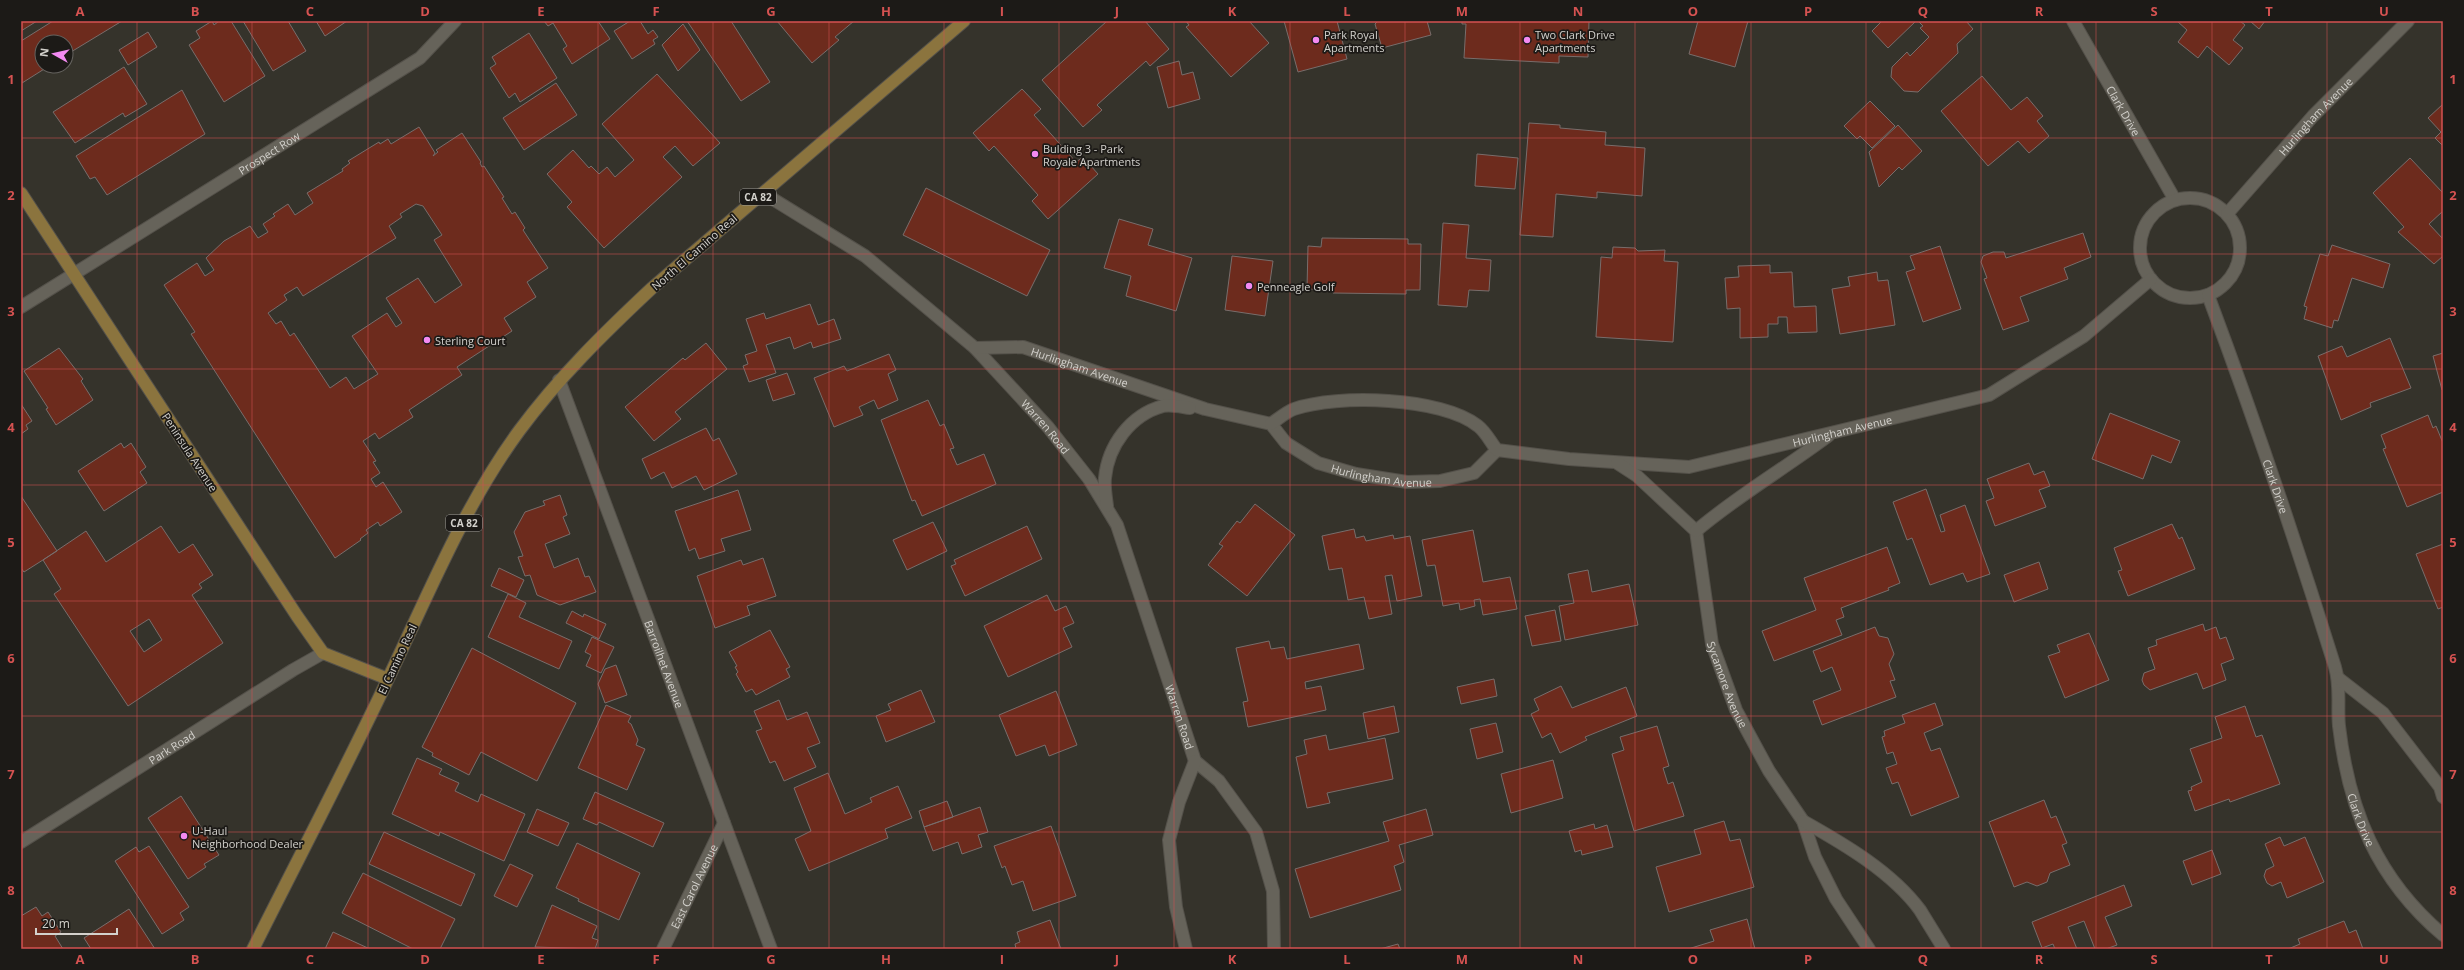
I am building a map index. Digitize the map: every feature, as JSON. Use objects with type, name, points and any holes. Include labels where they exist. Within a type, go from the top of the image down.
[{"type":"main road","name":"North El Camino Real","points":[[559,380],[652,288],[964,21]]},
{"type":"main road","name":"Peninsula Avenue","points":[[21,193],[297,616],[323,652]]},
{"type":"main road","name":"El Camino Real","points":[[253,949],[388,679],[425,598],[482,487],[518,432],[559,380]]},
{"type":"main road","points":[[323,652],[388,679]]},
{"type":"street","name":"Prospect Row","points":[[21,307],[420,58],[456,21]]},
{"type":"street","name":"Clark Drive","points":[[2073,21],[2175,200]]},
{"type":"street","name":"Hurlingham Avenue","points":[[2227,214],[2313,116],[2408,21]]},
{"type":"street","name":"Warren Road","points":[[763,193],[865,256],[975,348],[1048,426],[1089,479],[1117,525],[1195,760],[1219,781],[1256,832],[1273,890],[1274,949]]},
{"type":"street","points":[[2189,198],[2204,199],[2216,205],[2227,214],[2236,228],[2240,243],[2239,260],[2233,275],[2222,287],[2208,295],[2193,298],[2177,297],[2163,290],[2151,280],[2143,265],[2140,249],[2142,233],[2149,219],[2161,207],[2175,200],[2189,198]]},
{"type":"street","name":"Hurlingham Avenue","points":[[975,348],[1023,347],[1160,392],[1205,409],[1272,424],[1286,443],[1318,463],[1356,474],[1407,482],[1440,481],[1474,473],[1497,450],[1569,459],[1689,467],[1989,395],[2084,336],[2151,280]]},
{"type":"street","name":"Clark Drive","points":[[2208,295],[2254,419],[2338,678],[2339,724],[2346,774],[2366,838],[2391,878],[2424,919],[2443,935]]},
{"type":"street","name":"Barroilhet Avenue","points":[[559,380],[771,949]]},
{"type":"street","points":[[1272,424],[1292,409],[1309,404],[1358,400],[1404,402],[1460,415],[1479,426],[1497,450]]},
{"type":"street","name":"Hurlingham Avenue","points":[[1107,508],[1105,480],[1107,465],[1122,433],[1140,416],[1164,406],[1205,409]]},
{"type":"street","points":[[1616,462],[1637,476],[1696,531],[1726,506],[1760,485],[1832,432]]},
{"type":"street","name":"Sycamore Avenue","points":[[1696,531],[1712,644],[1736,710],[1769,771],[1803,822],[1815,857],[1832,892],[1869,949]]},
{"type":"street","name":"Park Road","points":[[21,842],[323,652]]},
{"type":"street","points":[[2338,678],[2383,713],[2440,787],[2443,797]]},
{"type":"street","name":"Warren Road","points":[[1186,949],[1176,907],[1169,840],[1179,802],[1195,760]]},
{"type":"street","name":"Sycamore Avenue","points":[[1803,822],[1843,844],[1889,879],[1919,909],[1944,949]]},
{"type":"street","name":"East Carol Avenue","points":[[663,949],[724,823]]},
{"type":"building","points":[[21,21],[37,21],[21,31]]},
{"type":"building","points":[[53,21],[122,21],[74,50],[74,34],[34,34],[34,74],[36,74],[22,83],[21,41]]},
{"type":"building","points":[[212,21],[214,25],[219,21],[231,21],[265,76],[224,102],[189,45],[200,38],[196,31]]},
{"type":"building","points":[[243,21],[288,21],[306,51],[273,71]]},
{"type":"building","points":[[316,21],[347,21],[325,36]]},
{"type":"building","points":[[544,21],[598,21],[610,39],[572,64],[563,49],[567,46],[553,23],[548,26]]},
{"type":"building","points":[[630,21],[640,21],[648,34],[653,30],[658,37],[653,40],[655,44],[632,59],[614,31]]},
{"type":"building","points":[[687,21],[731,21],[770,82],[741,101]]},
{"type":"building","points":[[777,21],[854,21],[835,37],[839,40],[812,63]]},
{"type":"building","points":[[1107,21],[1145,21],[1169,49],[1150,66],[1146,61],[1097,105],[1102,110],[1083,127],[1042,80]]},
{"type":"building","points":[[1186,21],[1249,21],[1269,43],[1231,77],[1186,27],[1189,25]]},
{"type":"building","name":"Park Royal Apartments","points":[[1284,21],[1337,21],[1347,59],[1298,72]]},
{"type":"building","points":[[1378,21],[1427,21],[1431,35],[1382,48],[1375,24]]},
{"type":"building","name":"Two Clark Drive Apartments","points":[[1462,21],[1589,21],[1588,57],[1559,56],[1559,63],[1464,58],[1466,24],[1462,24]]},
{"type":"building","points":[[1698,21],[1748,21],[1735,67],[1689,54]]},
{"type":"building","points":[[1882,21],[1916,21],[1888,48],[1872,31]]},
{"type":"building","points":[[1918,21],[1966,21],[1973,29],[1957,44],[1958,53],[1918,92],[1904,91],[1891,77],[1892,67],[1907,52],[1910,56],[1929,37],[1920,28],[1923,26]]},
{"type":"building","points":[[2177,21],[2240,21],[2245,25],[2233,40],[2243,48],[2229,65],[2207,46],[2198,58],[2178,42],[2187,30]]},
{"type":"building","points":[[2250,21],[2265,21],[2259,29]]},
{"type":"building","points":[[683,24],[700,50],[678,71],[662,45]]},
{"type":"building","points":[[148,32],[157,47],[128,65],[119,50]]},
{"type":"building","points":[[529,33],[557,78],[520,102],[515,93],[509,98],[490,68],[496,64],[492,57]]},
{"type":"building","points":[[1179,61],[1182,75],[1193,72],[1200,99],[1168,108],[1157,67]]},
{"type":"building","points":[[124,67],[147,104],[125,117],[123,113],[75,143],[53,112]]},
{"type":"building","points":[[657,74],[720,143],[693,166],[675,146],[663,157],[682,177],[604,248],[567,207],[572,202],[547,174],[573,150],[589,168],[591,166],[599,174],[607,167],[615,177],[634,160],[602,124]]},
{"type":"building","points":[[1982,76],[2011,110],[2027,97],[2043,116],[2037,121],[2049,136],[2029,153],[2018,141],[1988,166],[1941,111]]},
{"type":"building","points":[[556,83],[577,115],[524,150],[503,118]]},
{"type":"building","name":"Bulding 3 - Park Royale Apartments","points":[[1022,89],[1041,109],[1034,115],[1076,162],[1083,157],[1098,174],[1048,219],[1032,201],[1038,195],[994,146],[989,151],[973,133]]},
{"type":"building","points":[[182,90],[205,134],[107,195],[95,177],[90,179],[76,156]]},
{"type":"building","points":[[1870,101],[1895,126],[1872,148],[1860,136],[1857,139],[1844,126]]},
{"type":"building","points":[[2443,104],[2443,146],[2435,138],[2441,132],[2428,118]]},
{"type":"building","points":[[1529,123],[1560,125],[1560,128],[1606,132],[1605,145],[1645,148],[1642,196],[1597,192],[1597,198],[1556,194],[1553,237],[1520,235]]},
{"type":"building","points":[[1898,125],[1922,151],[1902,170],[1899,167],[1879,187],[1869,152]]},
{"type":"building","name":"Sterling Court","points":[[419,127],[435,153],[433,156],[438,152],[436,150],[462,133],[481,162],[482,167],[484,166],[504,197],[502,198],[512,214],[515,212],[525,228],[523,230],[548,268],[527,282],[536,297],[504,318],[512,331],[457,367],[462,375],[409,410],[413,417],[379,439],[375,433],[363,441],[376,461],[373,462],[380,473],[371,479],[376,487],[383,482],[402,512],[380,526],[378,522],[366,530],[368,533],[360,539],[361,540],[335,558],[191,334],[195,332],[164,285],[197,263],[205,276],[214,270],[206,258],[224,241],[250,226],[258,238],[268,232],[263,224],[275,216],[273,214],[288,204],[295,215],[313,203],[307,193],[343,171],[342,169],[350,163],[348,161],[379,142],[380,144],[388,139],[391,144]],"holes":[[[416,204],[423,206],[442,235],[434,240],[462,285],[435,303],[418,278],[386,298],[402,323],[396,327],[387,313],[352,336],[378,374],[354,389],[346,377],[330,388],[294,333],[290,336],[281,321],[276,324],[268,313],[287,300],[284,295],[297,287],[303,296],[396,238],[389,226],[402,217],[400,214]]]},
{"type":"building","points":[[1477,154],[1518,158],[1515,189],[1475,186]]},
{"type":"building","points":[[2410,158],[2443,193],[2443,211],[2429,224],[2443,239],[2443,256],[2434,264],[2398,232],[2404,227],[2373,193]]},
{"type":"building","points":[[926,188],[1050,250],[1027,296],[903,235]]},
{"type":"building","points":[[1119,219],[1153,229],[1148,245],[1192,258],[1176,311],[1126,296],[1131,276],[1104,268]]},
{"type":"building","points":[[1443,223],[1469,225],[1466,258],[1491,260],[1489,291],[1469,290],[1467,307],[1438,305]]},
{"type":"building","points":[[2083,233],[2091,257],[2064,268],[2068,279],[2020,297],[2029,321],[2003,330],[1984,279],[1987,278],[1981,262],[1983,256],[1993,252],[2004,252],[2006,258]]},
{"type":"building","points":[[1322,238],[1408,239],[1408,244],[1421,244],[1420,290],[1406,290],[1406,294],[1333,293],[1333,290],[1307,289],[1308,246],[1321,247]]},
{"type":"building","points":[[2332,245],[2390,264],[2383,288],[2352,278],[2338,321],[2334,320],[2332,328],[2304,319],[2307,307],[2304,306],[2320,254],[2328,256]]},
{"type":"building","points":[[1940,246],[1961,309],[1923,322],[1906,272],[1915,269],[1910,256]]},
{"type":"building","points":[[1613,247],[1635,248],[1638,251],[1665,250],[1664,261],[1678,262],[1673,342],[1596,337],[1601,257],[1612,258]]},
{"type":"building","name":"Penneagle Golf","points":[[1232,256],[1273,261],[1265,316],[1225,310]]},
{"type":"building","points":[[1770,265],[1770,273],[1792,272],[1794,307],[1816,306],[1817,332],[1788,333],[1787,317],[1778,317],[1778,324],[1768,324],[1768,337],[1740,338],[1740,308],[1727,309],[1725,278],[1739,277],[1738,266]]},
{"type":"building","points":[[1877,272],[1878,281],[1888,280],[1895,325],[1840,334],[1832,289],[1850,286],[1848,277]]},
{"type":"building","points":[[810,304],[818,325],[834,319],[841,339],[813,348],[811,342],[794,349],[790,337],[766,345],[776,373],[749,382],[743,366],[748,364],[745,355],[757,351],[746,319],[764,313],[766,319]]},
{"type":"building","points":[[2390,338],[2411,388],[2370,403],[2371,407],[2341,420],[2318,356],[2342,346],[2347,357]]},
{"type":"building","points":[[706,343],[727,369],[675,412],[681,419],[654,441],[625,407],[683,358],[685,360]]},
{"type":"building","points":[[59,348],[83,379],[81,381],[93,400],[56,425],[46,409],[48,408],[24,371]]},
{"type":"building","points":[[2443,353],[2443,389],[2442,390],[2433,356]]},
{"type":"building","points":[[889,354],[896,370],[888,374],[898,400],[878,409],[874,400],[859,407],[863,415],[834,427],[814,378],[844,366],[847,371]]},
{"type":"building","points":[[787,373],[795,394],[773,401],[766,380]]},
{"type":"building","points":[[928,400],[940,426],[944,424],[954,448],[950,449],[957,465],[984,454],[996,484],[922,516],[915,500],[912,501],[881,420]]},
{"type":"building","points":[[21,404],[32,421],[26,425],[28,429],[21,434]]},
{"type":"building","points":[[2110,413],[2180,441],[2171,463],[2152,455],[2143,479],[2092,459]]},
{"type":"building","points":[[2428,415],[2433,428],[2436,426],[2443,443],[2443,492],[2407,507],[2383,449],[2386,448],[2381,435]]},
{"type":"building","points":[[706,428],[713,441],[719,438],[737,474],[704,490],[696,476],[672,488],[664,472],[651,479],[642,459]]},
{"type":"building","points":[[121,443],[124,448],[131,443],[146,467],[140,472],[147,483],[104,511],[78,471]]},
{"type":"building","points":[[2029,463],[2034,475],[2044,471],[2050,486],[2039,490],[2046,507],[1995,526],[1986,501],[1994,498],[1987,479]]},
{"type":"building","points":[[1926,489],[1941,532],[1945,531],[1940,515],[1965,505],[1990,574],[1967,582],[1963,573],[1930,585],[1912,538],[1907,540],[1893,502]]},
{"type":"building","points":[[738,490],[751,530],[721,539],[725,551],[699,559],[695,548],[689,551],[675,511]]},
{"type":"building","points":[[560,495],[567,515],[563,517],[570,534],[545,544],[554,568],[578,558],[585,577],[589,576],[596,592],[560,605],[537,595],[530,575],[525,576],[518,557],[523,556],[514,532],[525,512],[545,505],[543,501]]},
{"type":"building","points":[[21,496],[57,551],[24,572],[21,568]]},
{"type":"building","points":[[1255,504],[1295,535],[1247,596],[1208,565],[1223,546],[1219,544],[1237,521],[1240,523]]},
{"type":"building","points":[[933,522],[947,551],[907,570],[893,540]]},
{"type":"building","points":[[2172,524],[2179,539],[2182,537],[2195,569],[2128,596],[2118,571],[2122,570],[2114,548]]},
{"type":"building","points":[[161,526],[179,553],[193,544],[213,575],[199,584],[202,588],[192,595],[223,643],[128,706],[54,594],[61,589],[43,560],[86,531],[106,562]],"holes":[[[149,619],[162,640],[144,652],[130,631]]]},
{"type":"building","points":[[1027,526],[1042,559],[965,596],[951,566],[956,564],[954,560]]},
{"type":"building","points":[[1354,529],[1356,538],[1364,536],[1366,541],[1393,535],[1394,539],[1410,536],[1422,596],[1397,601],[1392,575],[1385,576],[1392,614],[1369,619],[1364,597],[1348,600],[1342,568],[1329,570],[1322,536]]},
{"type":"building","points":[[1473,530],[1483,582],[1510,577],[1517,609],[1483,615],[1480,599],[1474,600],[1475,606],[1460,610],[1459,603],[1443,606],[1435,565],[1427,566],[1422,540]]},
{"type":"building","points":[[2443,544],[2443,607],[2438,609],[2416,554]]},
{"type":"building","points":[[1887,547],[1900,583],[1888,588],[1889,590],[1841,608],[1844,617],[1836,620],[1842,635],[1774,661],[1762,631],[1816,610],[1804,578]]},
{"type":"building","points":[[763,558],[776,596],[747,606],[750,615],[715,628],[697,576],[741,560],[743,565]]},
{"type":"building","points":[[2039,562],[2048,589],[2014,602],[2004,575]]},
{"type":"building","points":[[499,568],[524,580],[516,597],[491,586]]},
{"type":"building","points":[[1588,570],[1592,592],[1629,584],[1638,625],[1565,640],[1559,606],[1574,603],[1568,574]]},
{"type":"building","points":[[508,594],[526,603],[519,617],[572,641],[559,669],[488,637]]},
{"type":"building","points":[[1047,595],[1055,611],[1066,606],[1074,623],[1063,628],[1072,647],[1008,677],[984,626]]},
{"type":"building","points":[[1555,610],[1561,641],[1532,646],[1525,616]]},
{"type":"building","points":[[572,611],[583,617],[584,614],[606,624],[599,639],[566,623]]},
{"type":"building","points":[[2203,624],[2205,631],[2216,627],[2220,639],[2226,637],[2234,659],[2221,664],[2226,680],[2203,689],[2197,673],[2150,690],[2144,685],[2142,680],[2144,673],[2155,669],[2148,648],[2157,645],[2156,640]]},
{"type":"building","points":[[1875,627],[1879,636],[1888,638],[1894,654],[1889,664],[1895,680],[1890,681],[1896,697],[1822,725],[1813,701],[1841,690],[1832,667],[1821,672],[1813,651]]},
{"type":"building","points":[[770,630],[790,667],[786,669],[790,677],[756,695],[752,689],[746,692],[736,674],[738,672],[735,667],[737,666],[729,652]]},
{"type":"building","points":[[2089,633],[2109,680],[2065,698],[2048,656],[2060,652],[2057,645]]},
{"type":"building","points":[[592,637],[614,647],[601,673],[586,666],[591,655],[585,652]]},
{"type":"building","points":[[1269,641],[1271,649],[1284,647],[1287,659],[1359,644],[1364,669],[1305,682],[1306,689],[1321,686],[1326,710],[1248,727],[1243,702],[1248,701],[1236,648]]},
{"type":"building","points":[[472,648],[576,703],[537,781],[481,752],[469,775],[432,756],[433,753],[422,747]]},
{"type":"building","points":[[616,665],[627,695],[605,703],[598,684],[605,669]]},
{"type":"building","points":[[1494,679],[1497,696],[1461,704],[1457,687]]},
{"type":"building","points":[[1561,686],[1572,708],[1626,687],[1637,716],[1585,737],[1587,740],[1560,753],[1551,733],[1542,738],[1531,714],[1539,710],[1534,699]]},
{"type":"building","points":[[921,690],[935,722],[886,742],[876,716],[891,710],[888,704]]},
{"type":"building","points":[[1056,691],[1077,745],[1049,756],[1045,745],[1016,756],[999,715]]},
{"type":"building","points":[[779,700],[787,720],[807,712],[820,743],[807,748],[816,767],[784,781],[775,761],[770,763],[756,731],[762,729],[754,711]]},
{"type":"building","points":[[1935,703],[1943,725],[1924,733],[1931,751],[1940,748],[1959,797],[1911,816],[1898,782],[1892,784],[1886,768],[1897,764],[1893,752],[1887,754],[1882,737],[1885,736],[1884,731],[1905,723],[1902,715]]},
{"type":"building","points":[[606,705],[631,716],[628,722],[631,724],[638,740],[636,745],[645,749],[627,790],[578,768]]},
{"type":"building","points":[[1394,706],[1399,732],[1368,739],[1363,713]]},
{"type":"building","points":[[2245,706],[2256,737],[2262,735],[2280,784],[2230,802],[2229,799],[2195,811],[2188,791],[2192,790],[2191,787],[2202,782],[2190,749],[2222,738],[2215,717]]},
{"type":"building","points":[[1496,723],[1503,752],[1477,759],[1470,729]]},
{"type":"building","points":[[1657,726],[1669,766],[1663,768],[1668,784],[1673,782],[1684,816],[1634,831],[1612,754],[1624,750],[1620,737]]},
{"type":"building","points":[[1326,735],[1329,750],[1385,738],[1393,779],[1327,793],[1330,803],[1307,808],[1296,757],[1307,754],[1304,740]]},
{"type":"building","points":[[417,758],[442,769],[439,774],[459,783],[455,791],[478,802],[481,794],[525,814],[504,861],[440,832],[439,836],[392,814]]},
{"type":"building","points":[[1553,760],[1563,798],[1511,813],[1501,774]]},
{"type":"building","points":[[828,773],[845,814],[872,802],[870,798],[898,786],[912,818],[885,829],[888,838],[809,871],[795,839],[811,831],[794,788]]},
{"type":"building","points":[[595,792],[664,823],[653,847],[599,822],[597,825],[583,819]]},
{"type":"building","name":"U-Haul Neighborhood Dealer","points":[[181,796],[219,855],[204,864],[206,867],[188,879],[148,818]]},
{"type":"building","points":[[2044,800],[2051,818],[2056,816],[2067,843],[2062,845],[2070,865],[2050,873],[2047,882],[2037,886],[2027,882],[2014,887],[1989,822]]},
{"type":"building","points":[[947,801],[953,817],[924,827],[919,811]]},
{"type":"building","points":[[980,807],[988,832],[978,835],[982,847],[962,854],[958,842],[933,851],[924,827]]},
{"type":"building","points":[[537,809],[569,823],[558,846],[527,832]]},
{"type":"building","points":[[1426,809],[1433,835],[1399,845],[1404,862],[1394,866],[1401,890],[1310,918],[1295,869],[1389,841],[1383,822]]},
{"type":"building","points":[[1724,821],[1730,841],[1740,839],[1754,887],[1669,912],[1656,867],[1701,854],[1694,830]]},
{"type":"building","points":[[1594,824],[1595,829],[1607,825],[1613,847],[1582,855],[1581,850],[1575,852],[1569,831]]},
{"type":"building","points":[[1051,826],[1076,896],[1033,911],[1023,881],[1012,885],[1005,866],[1002,868],[994,846]]},
{"type":"building","points":[[384,832],[475,874],[461,906],[369,864]]},
{"type":"building","points":[[2280,837],[2284,846],[2305,837],[2324,882],[2287,898],[2281,882],[2272,886],[2267,883],[2264,876],[2266,870],[2274,866],[2265,844]]},
{"type":"building","points":[[577,843],[640,873],[619,920],[578,901],[579,899],[556,888]]},
{"type":"building","points":[[149,846],[189,907],[180,913],[184,920],[162,934],[115,861],[136,847],[139,852]]},
{"type":"building","points":[[2212,850],[2221,874],[2192,885],[2183,861]]},
{"type":"building","points":[[510,864],[533,875],[517,907],[494,896]]},
{"type":"building","points":[[363,873],[455,919],[440,949],[413,949],[342,913]]},
{"type":"building","points":[[2124,885],[2132,906],[2105,917],[2117,945],[2106,949],[2095,949],[2084,921],[2068,927],[2077,949],[2055,949],[2053,944],[2042,948],[2032,922]]},
{"type":"building","points":[[552,905],[597,926],[592,938],[598,940],[595,949],[535,947]]},
{"type":"building","points":[[36,907],[42,916],[48,912],[61,932],[55,936],[63,949],[21,949],[21,916]]},
{"type":"building","points":[[129,909],[155,949],[91,949],[84,938]]},
{"type":"building","points":[[1747,919],[1755,949],[1688,949],[1714,941],[1710,930]]},
{"type":"building","points":[[1050,920],[1061,949],[1016,949],[1015,944],[1020,942],[1017,932]]},
{"type":"building","points":[[2344,921],[2349,933],[2356,930],[2363,949],[2288,949],[2300,944],[2298,939]]},
{"type":"building","points":[[333,932],[370,949],[325,949]]},
{"type":"building","points":[[1398,944],[1400,949],[1380,949]]},
{"type":"place","name":"Park Royal Apartments","points":[[1316,40]]},
{"type":"place","name":"Two Clark Drive Apartments","points":[[1527,40]]},
{"type":"place","name":"Bulding 3 - Park Royale Apartments","points":[[1035,154]]},
{"type":"place","name":"Penneagle Golf","points":[[1249,286]]},
{"type":"place","name":"Sterling Court","points":[[427,340]]},
{"type":"place","name":"U-Haul Neighborhood Dealer","points":[[184,836]]}]
